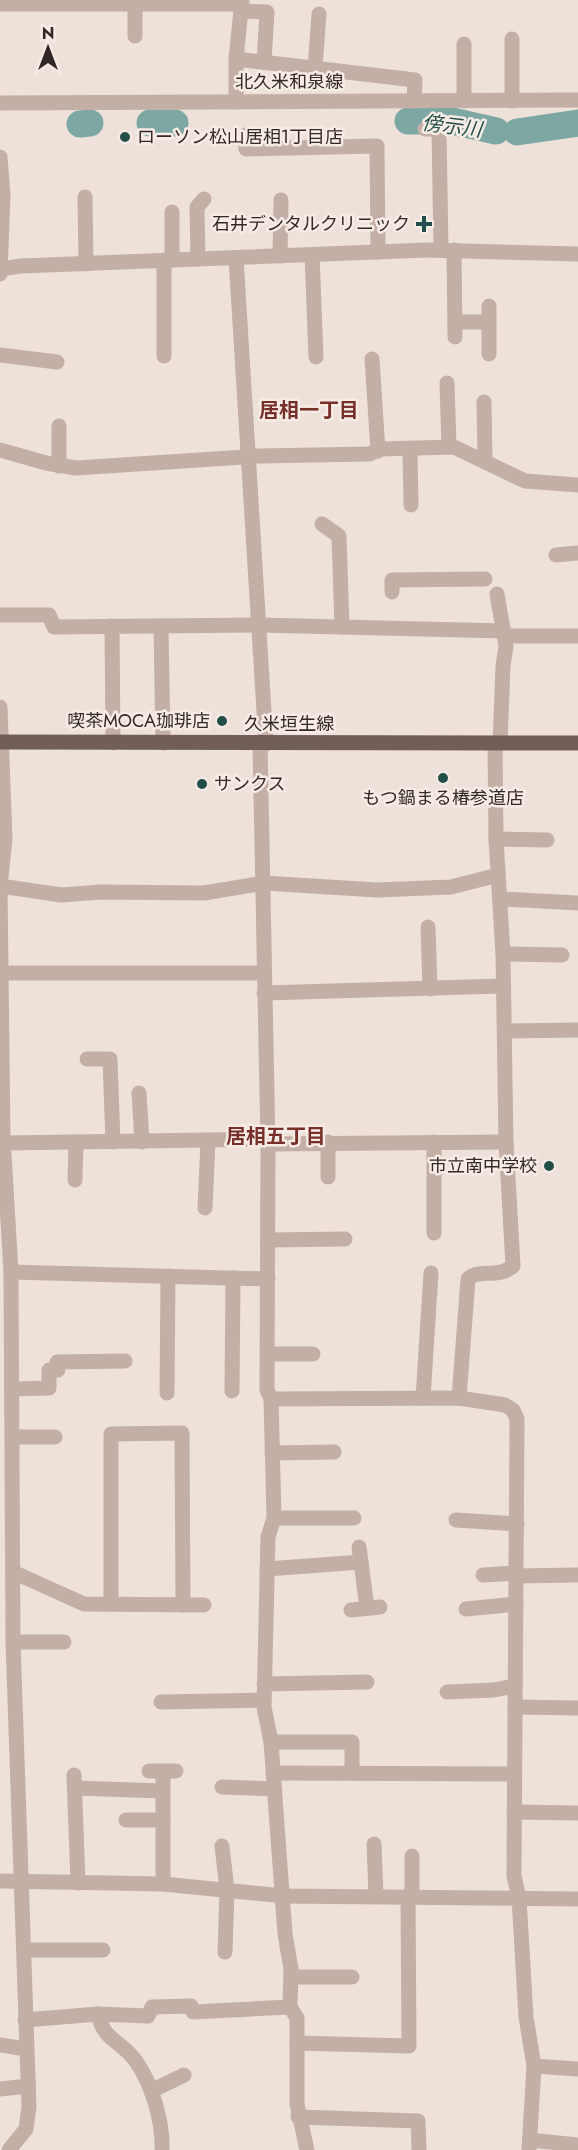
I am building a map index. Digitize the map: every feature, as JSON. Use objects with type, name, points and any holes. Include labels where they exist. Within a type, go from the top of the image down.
[{"type":"main road","name":"久米垣生線","points":[[1,742],[578,743]]},
{"type":"street","points":[[0,4],[242,5],[267,12],[264,62]]},
{"type":"street","points":[[135,4],[135,36]]},
{"type":"street","points":[[236,102],[236,58],[242,5]]},
{"type":"street","points":[[315,68],[319,14]]},
{"type":"street","points":[[512,39],[512,101]]},
{"type":"street","points":[[464,44],[464,101]]},
{"type":"street","points":[[236,58],[415,80],[414,101]]},
{"type":"street","name":"北久米和泉線","points":[[0,103],[578,100]]},
{"type":"street","points":[[425,129],[439,129],[455,330],[489,322]]},
{"type":"street","points":[[246,135],[246,149],[318,141],[377,146],[378,252]]},
{"type":"street","points":[[0,157],[1,270],[168,260],[447,250],[578,254]]},
{"type":"street","points":[[85,197],[86,264]]},
{"type":"street","points":[[198,260],[196,207],[204,199]]},
{"type":"street","points":[[280,256],[281,200]]},
{"type":"street","points":[[164,356],[172,212]]},
{"type":"street","points":[[312,255],[316,357]]},
{"type":"street","points":[[236,258],[259,625],[263,744],[264,993],[269,1240],[267,1390],[271,1400],[274,1518],[268,1537],[264,1700],[271,1742],[285,1934],[291,1977],[290,2007],[297,2018],[298,2116],[307,2150]]},
{"type":"street","points":[[489,306],[489,354]]},
{"type":"street","points":[[0,355],[36,353],[57,362]]},
{"type":"street","points":[[372,359],[378,451]]},
{"type":"street","points":[[447,382],[449,447]]},
{"type":"street","points":[[484,402],[485,461]]},
{"type":"street","points":[[59,426],[59,466]]},
{"type":"street","points":[[0,450],[59,466],[91,468],[249,457],[369,454],[411,448],[449,447],[485,461],[525,481],[578,485]]},
{"type":"street","points":[[411,448],[411,505]]},
{"type":"street","points":[[322,524],[339,536],[342,627]]},
{"type":"street","points":[[556,555],[578,553]]},
{"type":"street","points":[[392,592],[392,580],[485,573],[500,632]]},
{"type":"street","points":[[459,1398],[468,1279],[473,1274],[506,1273],[513,1266],[506,1142],[505,1031],[502,986],[504,954],[496,839],[500,632],[497,594]]},
{"type":"street","points":[[0,615],[48,615],[54,627],[259,625],[578,636]]},
{"type":"street","points":[[112,626],[113,743]]},
{"type":"street","points":[[161,626],[163,743]]},
{"type":"street","points":[[0,707],[5,839],[0,884],[3,973],[1,988],[3,1139],[5,1233],[11,1272],[12,1389],[13,1572],[6,1587],[6,1612],[23,1883],[29,2118],[26,2129],[9,2150]]},
{"type":"street","points":[[496,839],[547,840]]},
{"type":"street","points":[[0,884],[61,895],[101,892],[166,894],[204,893],[264,883],[377,890],[450,887],[498,875]]},
{"type":"street","points":[[501,899],[578,903]]},
{"type":"street","points":[[428,927],[430,989]]},
{"type":"street","points":[[504,954],[562,955]]},
{"type":"street","points":[[3,973],[264,973]]},
{"type":"street","points":[[264,993],[502,986]]},
{"type":"street","points":[[505,1031],[578,1030]]},
{"type":"street","points":[[87,1059],[110,1059],[113,1142]]},
{"type":"street","points":[[139,1093],[142,1142]]},
{"type":"street","points":[[3,1139],[76,1142],[506,1142]]},
{"type":"street","points":[[75,1180],[76,1142]]},
{"type":"street","points":[[205,1208],[208,1142]]},
{"type":"street","points":[[328,1142],[328,1177]]},
{"type":"street","points":[[434,1142],[434,1233]]},
{"type":"street","points":[[269,1240],[345,1239]]},
{"type":"street","points":[[11,1272],[268,1279]]},
{"type":"street","points":[[423,1398],[431,1273]]},
{"type":"street","points":[[167,1393],[168,1276]]},
{"type":"street","points":[[232,1391],[233,1278]]},
{"type":"street","points":[[268,1354],[313,1354]]},
{"type":"street","points":[[12,1389],[49,1388],[48,1370],[58,1370],[57,1362],[125,1361]]},
{"type":"street","points":[[271,1400],[459,1398],[505,1405],[513,1410],[518,1419],[514,1876],[519,1898],[526,2017],[534,2066],[530,2145],[578,2145]]},
{"type":"street","points":[[111,1604],[111,1434],[182,1433],[183,1605]]},
{"type":"street","points":[[12,1437],[55,1437]]},
{"type":"street","points":[[272,1453],[334,1452]]},
{"type":"street","points":[[274,1518],[354,1518]]},
{"type":"street","points":[[456,1520],[517,1524]]},
{"type":"street","points":[[267,1569],[360,1555],[374,1608],[351,1610]]},
{"type":"street","points":[[13,1572],[84,1604],[204,1605]]},
{"type":"street","points":[[483,1575],[578,1575]]},
{"type":"street","points":[[466,1609],[516,1605]]},
{"type":"street","points":[[9,1640],[64,1642]]},
{"type":"street","points":[[264,1684],[367,1682]]},
{"type":"street","points":[[447,1692],[494,1690],[515,1686]]},
{"type":"street","points":[[161,1702],[264,1700]]},
{"type":"street","points":[[515,1707],[578,1707]]},
{"type":"street","points":[[271,1742],[352,1742],[352,1773]]},
{"type":"street","points":[[163,1771],[163,1884]]},
{"type":"street","points":[[273,1773],[514,1774]]},
{"type":"street","points":[[78,1883],[74,1782],[162,1791]]},
{"type":"street","points":[[222,1787],[275,1789]]},
{"type":"street","points":[[514,1812],[578,1813]]},
{"type":"street","points":[[126,1820],[163,1820]]},
{"type":"street","points":[[374,1844],[376,1895]]},
{"type":"street","points":[[222,1846],[227,1890],[225,1952]]},
{"type":"street","points":[[297,2043],[409,2046],[412,1856]]},
{"type":"street","points":[[0,1881],[163,1884],[284,1896],[376,1895],[578,1899]]},
{"type":"street","points":[[25,1950],[103,1950]]},
{"type":"street","points":[[291,1977],[352,1977]]},
{"type":"street","points":[[26,2020],[98,2014],[148,2016],[152,2007],[191,2006],[192,2018],[290,2007]]},
{"type":"street","points":[[98,2014],[101,2030],[136,2061],[152,2091],[162,2150]]},
{"type":"street","points":[[0,2045],[27,2049]]},
{"type":"street","points":[[534,2066],[578,2069]]},
{"type":"street","points":[[152,2091],[184,2075]]},
{"type":"street","points":[[0,2089],[28,2086]]},
{"type":"street","points":[[298,2116],[418,2121],[419,2150]]},
{"type":"waterway","name":"傍示川","points":[[408,121],[452,121],[496,131]]},
{"type":"waterway","name":"傍示川","points":[[80,124],[90,123]]},
{"type":"waterway","name":"傍示川","points":[[150,123],[175,123]]},
{"type":"waterway","name":"傍示川","points":[[517,132],[578,123]]},
{"type":"place","name":"ローソン松山居相1丁目店","points":[[125,137]]},
{"type":"place","name":"石井デンタルクリニック","points":[[424,224]]},
{"type":"place","name":"喫茶MOCA珈琲店","points":[[222,721]]},
{"type":"place","name":"もつ鍋まる椿参道店","points":[[443,778]]},
{"type":"place","name":"サンクス","points":[[202,784]]},
{"type":"place","name":"市立南中学校","points":[[549,1166]]},
{"type":"district","name":"居相一丁目","points":[[309,410]]},
{"type":"district","name":"居相五丁目","points":[[276,1136]]}]
